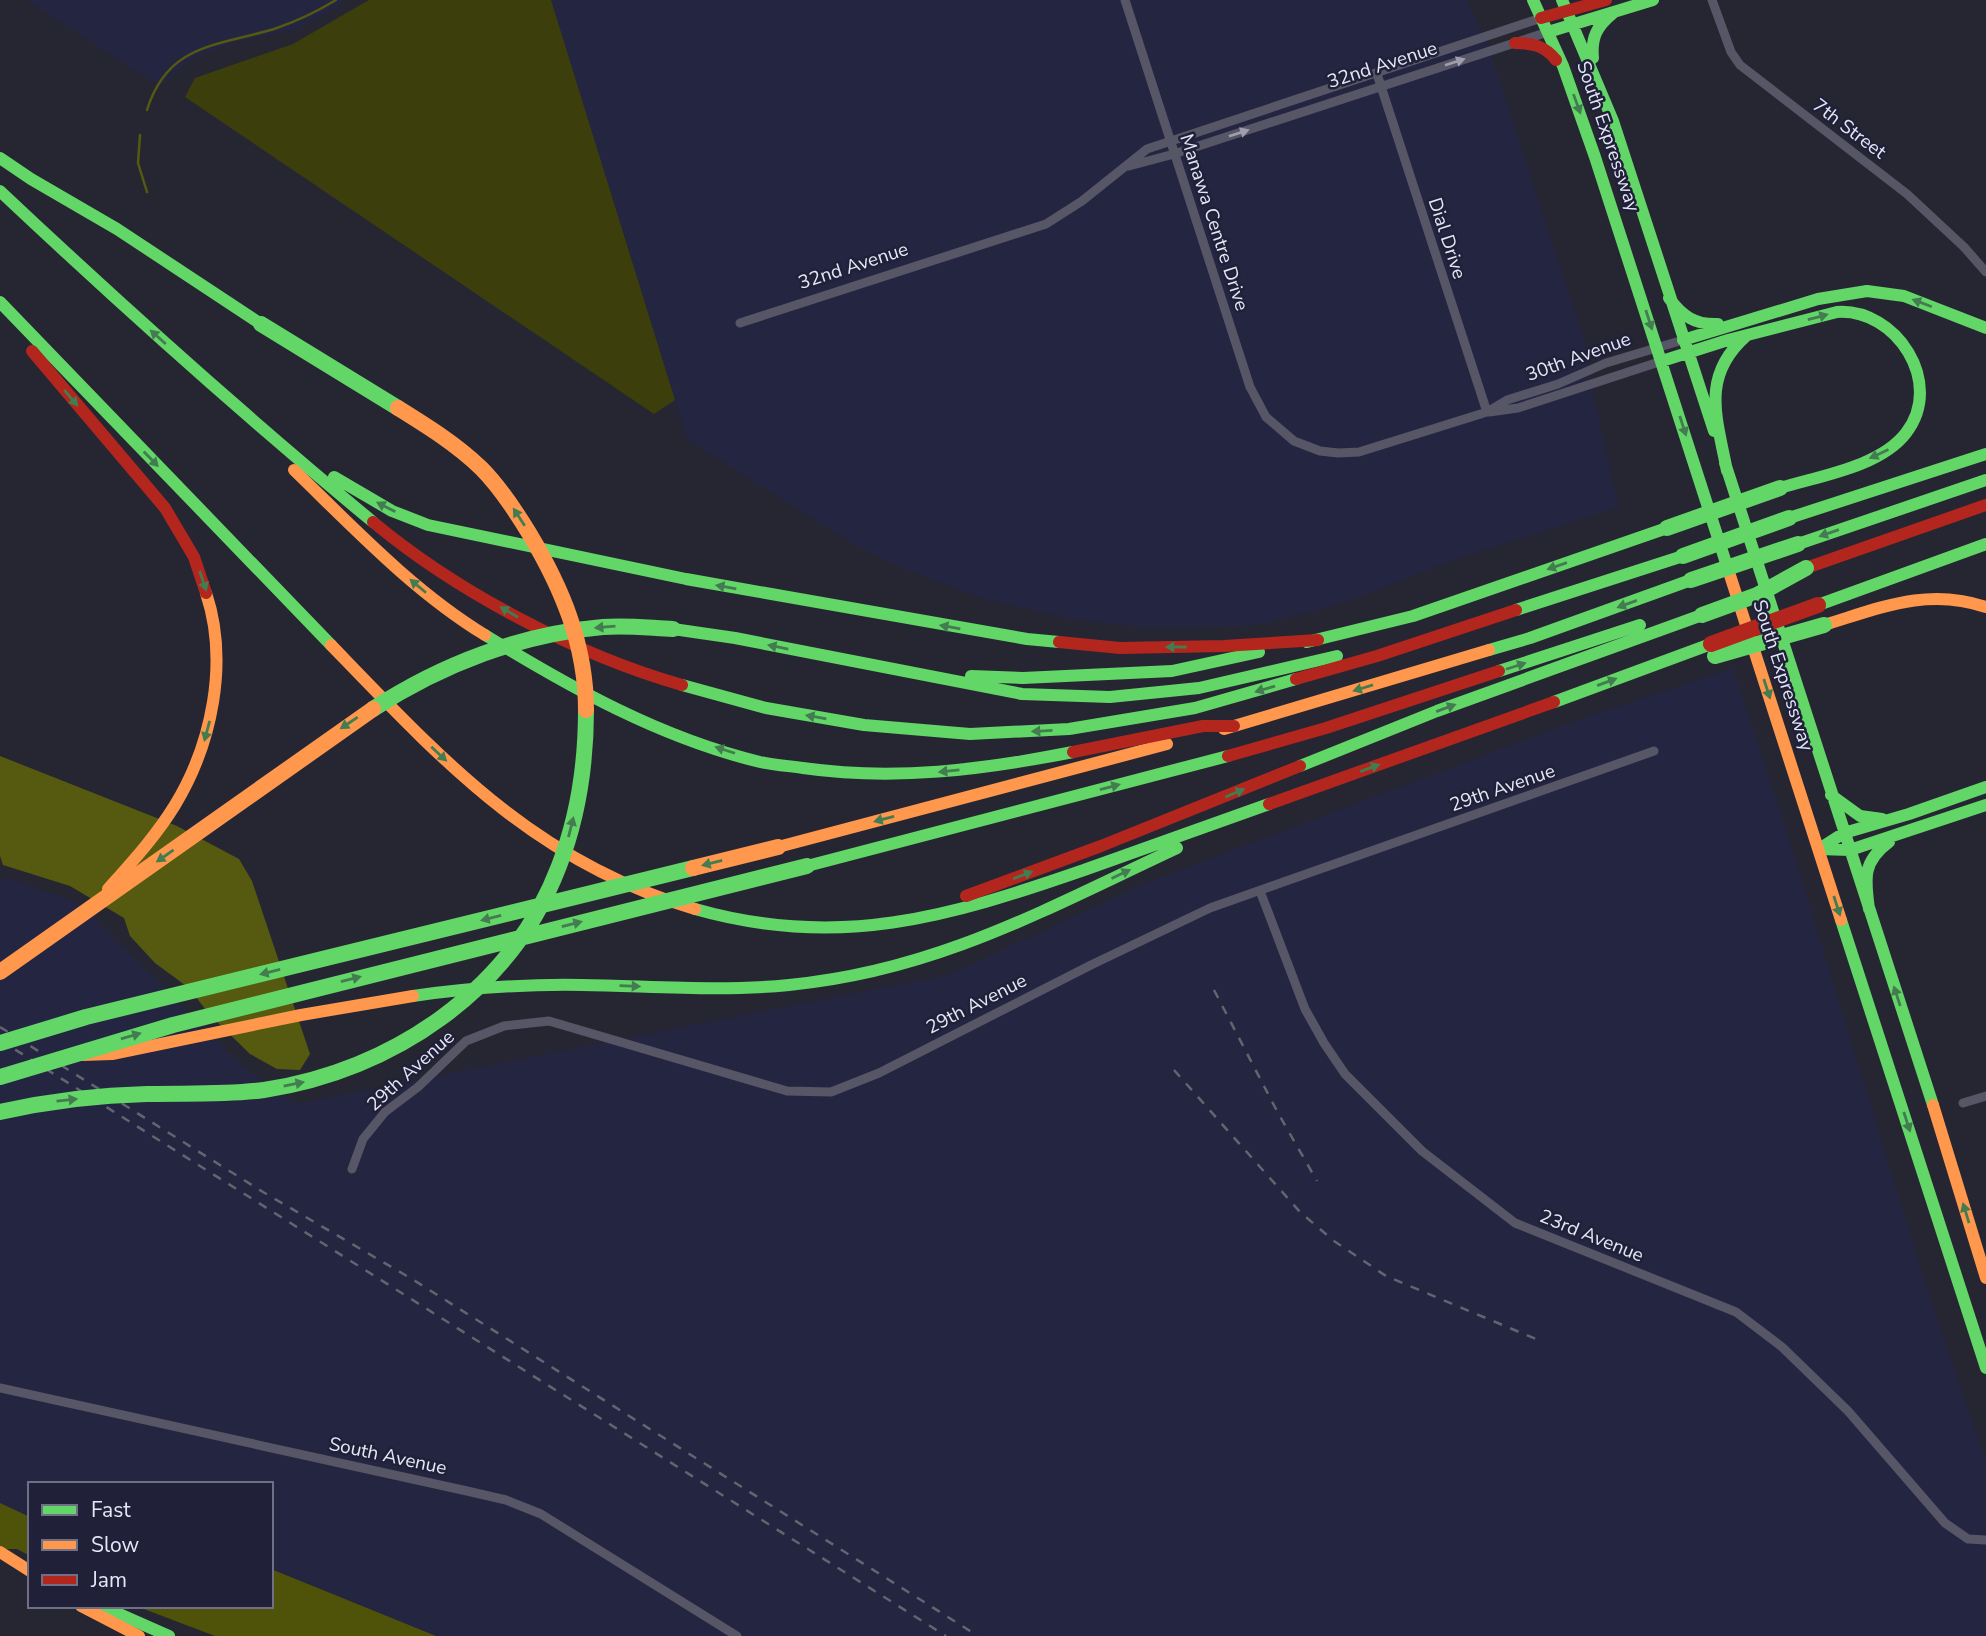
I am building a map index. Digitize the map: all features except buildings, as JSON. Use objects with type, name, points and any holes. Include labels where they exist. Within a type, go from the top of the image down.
[{"type":"main road","name":"South Expressway","points":[[1533,0],[1566,76],[1595,157],[1986,1368]]},
{"type":"main road","name":"32nd Avenue","points":[[1545,25],[1568,13],[1653,0]]},
{"type":"main road","points":[[1597,80],[1592,37],[1609,7]]},
{"type":"main road","name":"South Expressway","points":[[1568,13],[1597,80],[1636,188],[1669,298],[1937,1116],[1986,1278]]},
{"type":"main road","points":[[1515,43],[1532,43],[1544,47],[1566,76]]},
{"type":"main road","points":[[0,158],[443,436],[482,469],[507,498],[551,571],[578,639],[586,725],[580,788],[570,834],[544,897],[502,962],[486,980],[435,1023],[377,1057],[337,1073],[301,1083],[261,1090],[129,1094],[58,1101],[0,1112]]},
{"type":"main road","points":[[0,191],[91,277],[254,423],[391,537],[455,580],[525,621],[595,654],[676,683],[766,708],[864,725],[970,734],[1069,729],[1195,708],[1377,656],[1986,454]]},
{"type":"main road","points":[[1660,354],[1750,326],[1828,296],[1867,291],[1904,296],[1986,328]]},
{"type":"main road","points":[[915,674],[1023,678],[1172,671],[1318,640],[1413,616],[1866,460],[1890,449],[1904,434],[1915,414],[1918,378],[1909,352],[1900,337],[1881,321],[1861,314],[1838,312],[1750,326],[1710,325],[1693,323],[1679,313],[1669,298]]},
{"type":"main road","points":[[1,303],[32,352],[165,508],[198,569],[208,597],[215,638],[216,663],[209,727],[192,776],[178,803],[130,868],[84,913]]},
{"type":"main road","points":[[1,303],[402,719],[468,781],[549,844],[606,875],[672,902],[719,915],[790,925],[848,928],[891,924],[973,906],[1022,892],[1661,663],[1824,625],[1902,602],[1936,596],[1970,600],[1986,607]]},
{"type":"main road","points":[[1727,471],[1716,380],[1724,356],[1750,326]]},
{"type":"main road","points":[[209,382],[248,426],[393,565],[457,618],[600,701],[669,732],[761,762],[831,772],[912,775],[1013,764],[1203,726],[1234,726]]},
{"type":"main road","points":[[254,423],[296,448],[343,484],[392,510],[441,528],[622,566],[948,627],[1027,639],[1120,648],[1224,646],[1318,640]]},
{"type":"main road","points":[[0,1043],[86,1017],[778,847],[1234,726],[1530,638],[1986,480]]},
{"type":"main road","points":[[790,925],[889,913],[938,904],[981,892],[1806,568],[1986,505]]},
{"type":"main road","points":[[1713,650],[1818,605],[1986,544]]},
{"type":"main road","points":[[0,972],[349,723],[394,695],[455,662],[508,644],[556,632],[619,626],[673,629],[735,638],[1022,694],[1110,697],[1199,688],[1375,647],[1541,603]]},
{"type":"main road","points":[[0,1077],[134,1035],[266,1000],[807,866],[1195,765],[1326,727],[1700,610]]},
{"type":"main road","points":[[1819,849],[1844,833],[1986,787]]},
{"type":"main road","points":[[66,1055],[112,1054],[334,1007],[415,994],[496,987],[603,985],[731,989],[814,983],[889,969],[964,946],[1005,929],[1306,791]]},
{"type":"main road","points":[[1831,795],[1849,811],[1863,818],[1876,819],[1909,814]]},
{"type":"main road","points":[[1819,849],[1850,850],[1986,805]]},
{"type":"main road","points":[[1869,909],[1865,880],[1867,865],[1872,856],[1889,842],[1921,827]]},
{"type":"main road","points":[[0,1552],[28,1570]]},
{"type":"main road","points":[[85,1608],[137,1635]]},
{"type":"main road","points":[[105,1608],[164,1636]]},
{"type":"street","name":"Manawa Centre Drive","points":[[1125,0],[1252,393],[1266,417],[1294,441]]},
{"type":"street","name":"7th Street","points":[[1712,0],[1731,52],[1740,65],[1907,194],[1986,271]]},
{"type":"street","name":"32nd Avenue","points":[[1124,167],[1174,154],[1515,43],[1545,25]]},
{"type":"street","name":"32nd Avenue","points":[[740,323],[1046,224],[1068,212],[1147,149],[1377,74],[1545,25]]},
{"type":"street","name":"Dial Drive","points":[[1377,74],[1487,412]]},
{"type":"street","name":"30th Avenue","points":[[1487,412],[1507,400],[1558,384],[1606,363],[1660,354]]},
{"type":"street","name":"30th Avenue","points":[[1294,441],[1320,451],[1359,452],[1487,412],[1518,408],[1660,354]]},
{"type":"street","name":"29th Avenue","points":[[352,1169],[363,1139],[385,1112],[418,1087],[466,1041],[504,1026],[549,1021],[787,1091],[831,1092],[879,1073],[1210,908],[1654,751]]},
{"type":"street","name":"23rd Avenue","points":[[1260,891],[1305,1009],[1324,1043],[1345,1074],[1422,1151],[1515,1223],[1736,1312],[1782,1347],[1848,1411],[1945,1523],[1968,1539],[1986,1540]]},
{"type":"street","points":[[1963,1104],[1986,1096]]},
{"type":"street","name":"South Avenue","points":[[0,1388],[506,1500],[541,1514],[737,1636]]},
{"type":"shaded area","points":[[26,0],[343,0],[339,6],[294,30],[235,42],[192,59],[160,86]]},
{"type":"shaded area","points":[[369,0],[551,0],[675,400],[654,414],[185,97],[195,78],[293,44]]},
{"type":"shaded area","points":[[551,0],[1467,0],[1490,51],[1586,346],[1588,371],[1619,507],[1454,560],[1350,601],[1247,626],[1146,628],[1072,619],[985,599],[876,556],[687,439]]},
{"type":"shaded area","points":[[1733,668],[1790,842],[1926,1285],[1986,1461],[1986,1636],[436,1636],[273,1570],[273,1482],[28,1482],[28,1516],[0,1503],[0,883],[5,877],[82,905],[236,1061],[295,1104],[951,974],[1143,884],[1580,719]]},
{"type":"shaded area","points":[[0,756],[177,826],[239,859],[252,881],[310,1054],[300,1070],[277,1069],[250,1054],[209,1014],[189,988],[155,963],[130,936],[124,918],[70,886],[3,865],[0,856]]},
{"type":"shaded area","points":[[0,1503],[28,1516],[28,1555],[17,1549],[0,1549]]},
{"type":"shaded area","points":[[273,1570],[436,1636],[215,1636],[141,1608],[273,1608]]},
{"type":"waterway","points":[[147,110],[156,88],[168,71],[182,59],[216,44],[285,25],[336,0]]},
{"type":"waterway","points":[[140,135],[138,163],[147,192]]},
{"type":"railway","points":[[1214,990],[1317,1181]]},
{"type":"railway","points":[[0,1027],[263,1192],[412,1279],[978,1636]]},
{"type":"railway","points":[[0,1040],[946,1636]]},
{"type":"railway","points":[[1174,1070],[1300,1212],[1334,1241],[1386,1276],[1543,1342]]},
{"type":"traffic: fast","points":[[1533,0],[1563,66],[1595,157],[1727,566]]},
{"type":"traffic: fast","points":[[1562,0],[1613,121],[1714,431]]},
{"type":"traffic: fast","points":[[1548,32],[1653,0]]},
{"type":"traffic: fast","points":[[1593,58],[1596,32],[1613,13]]},
{"type":"traffic: fast","points":[[0,158],[117,229],[261,324]]},
{"type":"traffic: fast","points":[[0,191],[184,360],[373,522]]},
{"type":"traffic: fast","points":[[1683,340],[1818,299],[1867,291],[1904,296],[1986,328]]},
{"type":"traffic: fast","points":[[1669,298],[1690,318],[1702,323],[1718,324]]},
{"type":"traffic: fast","points":[[0,302],[331,645]]},
{"type":"traffic: fast","points":[[1662,361],[1728,340],[1837,312],[1859,314],[1878,322],[1895,335],[1908,352],[1917,372],[1920,392],[1917,413],[1906,433],[1895,445],[1865,462],[1780,488]]},
{"type":"traffic: fast","points":[[261,324],[398,408]]},
{"type":"traffic: fast","points":[[1727,471],[1716,416],[1717,383],[1722,367],[1746,336]]},
{"type":"traffic: fast","points":[[1789,518],[1986,454]]},
{"type":"traffic: fast","points":[[1725,463],[1933,1105]]},
{"type":"traffic: fast","points":[[334,477],[392,511],[428,525],[686,579],[1027,639],[1059,642]]},
{"type":"traffic: fast","points":[[1798,544],[1986,480]]},
{"type":"traffic: fast","points":[[1667,528],[1780,488]]},
{"type":"traffic: fast","points":[[1683,556],[1789,518]]},
{"type":"traffic: fast","points":[[1307,642],[1413,616],[1667,528]]},
{"type":"traffic: fast","points":[[1691,580],[1798,544]]},
{"type":"traffic: fast","points":[[1818,605],[1986,544]]},
{"type":"traffic: fast","points":[[1516,610],[1683,556]]},
{"type":"traffic: fast","points":[[1702,615],[1757,595],[1806,568]]},
{"type":"traffic: fast","points":[[1489,650],[1691,580]]},
{"type":"traffic: fast","points":[[1300,766],[1437,711],[1702,615]]},
{"type":"traffic: fast","points":[[1499,671],[1640,625]]},
{"type":"traffic: fast","points":[[1715,656],[1824,625]]},
{"type":"traffic: fast","points":[[373,709],[454,665],[512,644],[542,636],[603,627],[673,629]]},
{"type":"traffic: fast","points":[[673,629],[735,638],[1022,694],[1110,697],[1199,688],[1337,656]]},
{"type":"traffic: fast","points":[[485,635],[550,674],[652,725],[723,752],[760,762],[871,774],[938,772],[1073,752]]},
{"type":"traffic: fast","points":[[1554,702],[1711,644]]},
{"type":"traffic: fast","points":[[971,676],[1023,678],[1172,671],[1259,652]]},
{"type":"traffic: fast","points":[[682,685],[766,708],[864,725],[970,734],[1069,729],[1195,708],[1296,679]]},
{"type":"traffic: fast","points":[[0,1112],[92,1097],[250,1092],[311,1080],[357,1064],[401,1043],[442,1017],[479,986],[511,951],[538,910],[559,866],[580,789],[586,710]]},
{"type":"traffic: fast","points":[[807,866],[1228,756]]},
{"type":"traffic: fast","points":[[1819,849],[1844,833],[1986,787]]},
{"type":"traffic: fast","points":[[1831,795],[1860,816],[1882,819]]},
{"type":"traffic: fast","points":[[695,909],[747,921],[797,927],[846,927],[939,914],[1034,887],[1269,804]]},
{"type":"traffic: fast","points":[[1819,849],[1850,850],[1986,805]]},
{"type":"traffic: fast","points":[[1869,909],[1867,872],[1874,857],[1889,842]]},
{"type":"traffic: fast","points":[[413,996],[539,985],[763,987],[843,978],[942,952],[989,934],[1177,848]]},
{"type":"traffic: fast","points":[[0,1077],[173,1025],[807,866]]},
{"type":"traffic: fast","points":[[0,1043],[86,1017],[693,868]]},
{"type":"traffic: fast","points":[[1841,920],[1986,1368]]},
{"type":"traffic: fast","points":[[106,1608],[169,1636]]},
{"type":"traffic: slow","points":[[398,408],[451,443],[481,468],[524,524],[552,575],[570,618],[582,663],[586,710]]},
{"type":"traffic: slow","points":[[294,470],[409,579],[485,635]]},
{"type":"traffic: slow","points":[[1727,566],[1841,920]]},
{"type":"traffic: slow","points":[[108,889],[168,816],[199,756],[213,702],[216,674],[213,619],[206,593]]},
{"type":"traffic: slow","points":[[1824,625],[1884,607],[1924,599],[1964,601],[1986,607]]},
{"type":"traffic: slow","points":[[331,645],[453,767],[539,836],[587,865],[638,889],[695,909]]},
{"type":"traffic: slow","points":[[1224,729],[1489,650]]},
{"type":"traffic: slow","points":[[0,972],[373,709]]},
{"type":"traffic: slow","points":[[778,847],[1167,744]]},
{"type":"traffic: slow","points":[[693,868],[778,847]]},
{"type":"traffic: slow","points":[[83,1055],[112,1054],[301,1015],[413,996]]},
{"type":"traffic: slow","points":[[1933,1105],[1986,1278]]},
{"type":"traffic: slow","points":[[0,1552],[28,1570]]},
{"type":"traffic: slow","points":[[85,1608],[139,1636]]},
{"type":"traffic: jam","points":[[1541,18],[1606,0]]},
{"type":"traffic: jam","points":[[1515,43],[1538,46],[1556,60]]},
{"type":"traffic: jam","points":[[32,351],[165,508],[194,557],[206,593]]},
{"type":"traffic: jam","points":[[1806,568],[1986,505]]},
{"type":"traffic: jam","points":[[373,522],[442,573],[520,618],[601,657],[682,685]]},
{"type":"traffic: jam","points":[[1711,644],[1818,605]]},
{"type":"traffic: jam","points":[[1296,679],[1377,656],[1516,610]]},
{"type":"traffic: jam","points":[[1059,642],[1120,648],[1224,646],[1318,640]]},
{"type":"traffic: jam","points":[[1228,756],[1326,728],[1499,671]]},
{"type":"traffic: jam","points":[[1269,804],[1554,702]]},
{"type":"traffic: jam","points":[[1073,752],[1203,726],[1234,726]]},
{"type":"traffic: jam","points":[[966,896],[1101,846],[1300,766]]}]
